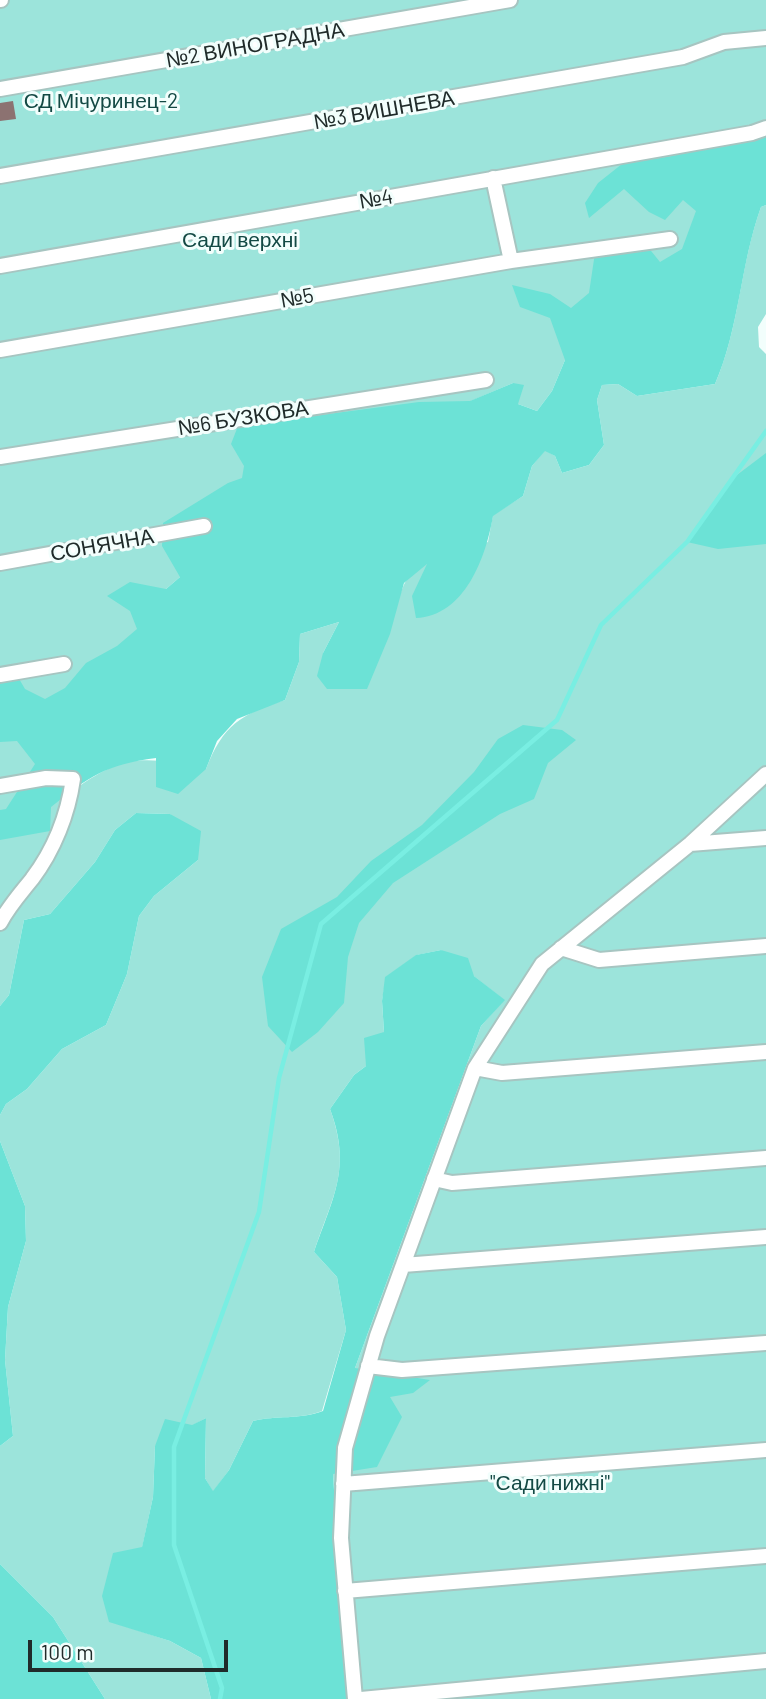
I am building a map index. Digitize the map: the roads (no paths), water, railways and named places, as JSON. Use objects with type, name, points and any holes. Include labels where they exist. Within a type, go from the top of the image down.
[{"type":"lane","name":"№2 ВИНОГРАДНА","points":[[0,89],[510,0]]},
{"type":"lane","name":"№3 ВИШНЕВА","points":[[0,176],[683,57],[724,42],[766,38]]},
{"type":"lane","name":"№4","points":[[0,266],[752,133],[766,128]]},
{"type":"lane","points":[[493,178],[511,261]]},
{"type":"lane","name":"№5","points":[[0,350],[511,261],[670,239]]},
{"type":"lane","name":"№6 БУЗКОВА","points":[[0,457],[486,380]]},
{"type":"lane","name":"СОНЯЧНА","points":[[0,563],[204,526]]},
{"type":"lane","points":[[0,675],[64,664]]},
{"type":"lane","points":[[355,1699],[341,1538],[345,1448],[368,1366],[475,1068],[542,964],[690,844],[766,774]]},
{"type":"lane","points":[[0,786],[46,778],[74,779],[68,813],[33,877],[6,901],[0,923]]},
{"type":"lane","points":[[690,844],[766,838]]},
{"type":"lane","points":[[561,948],[599,960],[766,946]]},
{"type":"lane","points":[[475,1068],[502,1073],[766,1052]]},
{"type":"lane","points":[[434,1179],[453,1183],[766,1158]]},
{"type":"lane","points":[[403,1265],[766,1237]]},
{"type":"lane","points":[[368,1366],[402,1370],[766,1343]]},
{"type":"lane","points":[[343,1484],[766,1450]]},
{"type":"lane","points":[[345,1591],[766,1556]]},
{"type":"lane","points":[[361,1699],[766,1661]]},
{"type":"waterway","points":[[220,1699],[222,1688],[174,1545],[174,1447],[259,1212],[279,1078],[321,924],[557,720],[601,625],[687,542],[766,431]]},
{"type":"park label","name":"СД Мічуринец-2","points":[[101,101]]},
{"type":"park label","name":"Сади верхні","points":[[240,240]]},
{"type":"park label","name":"\"Сади нижні\"","points":[[550,1483]]}]
